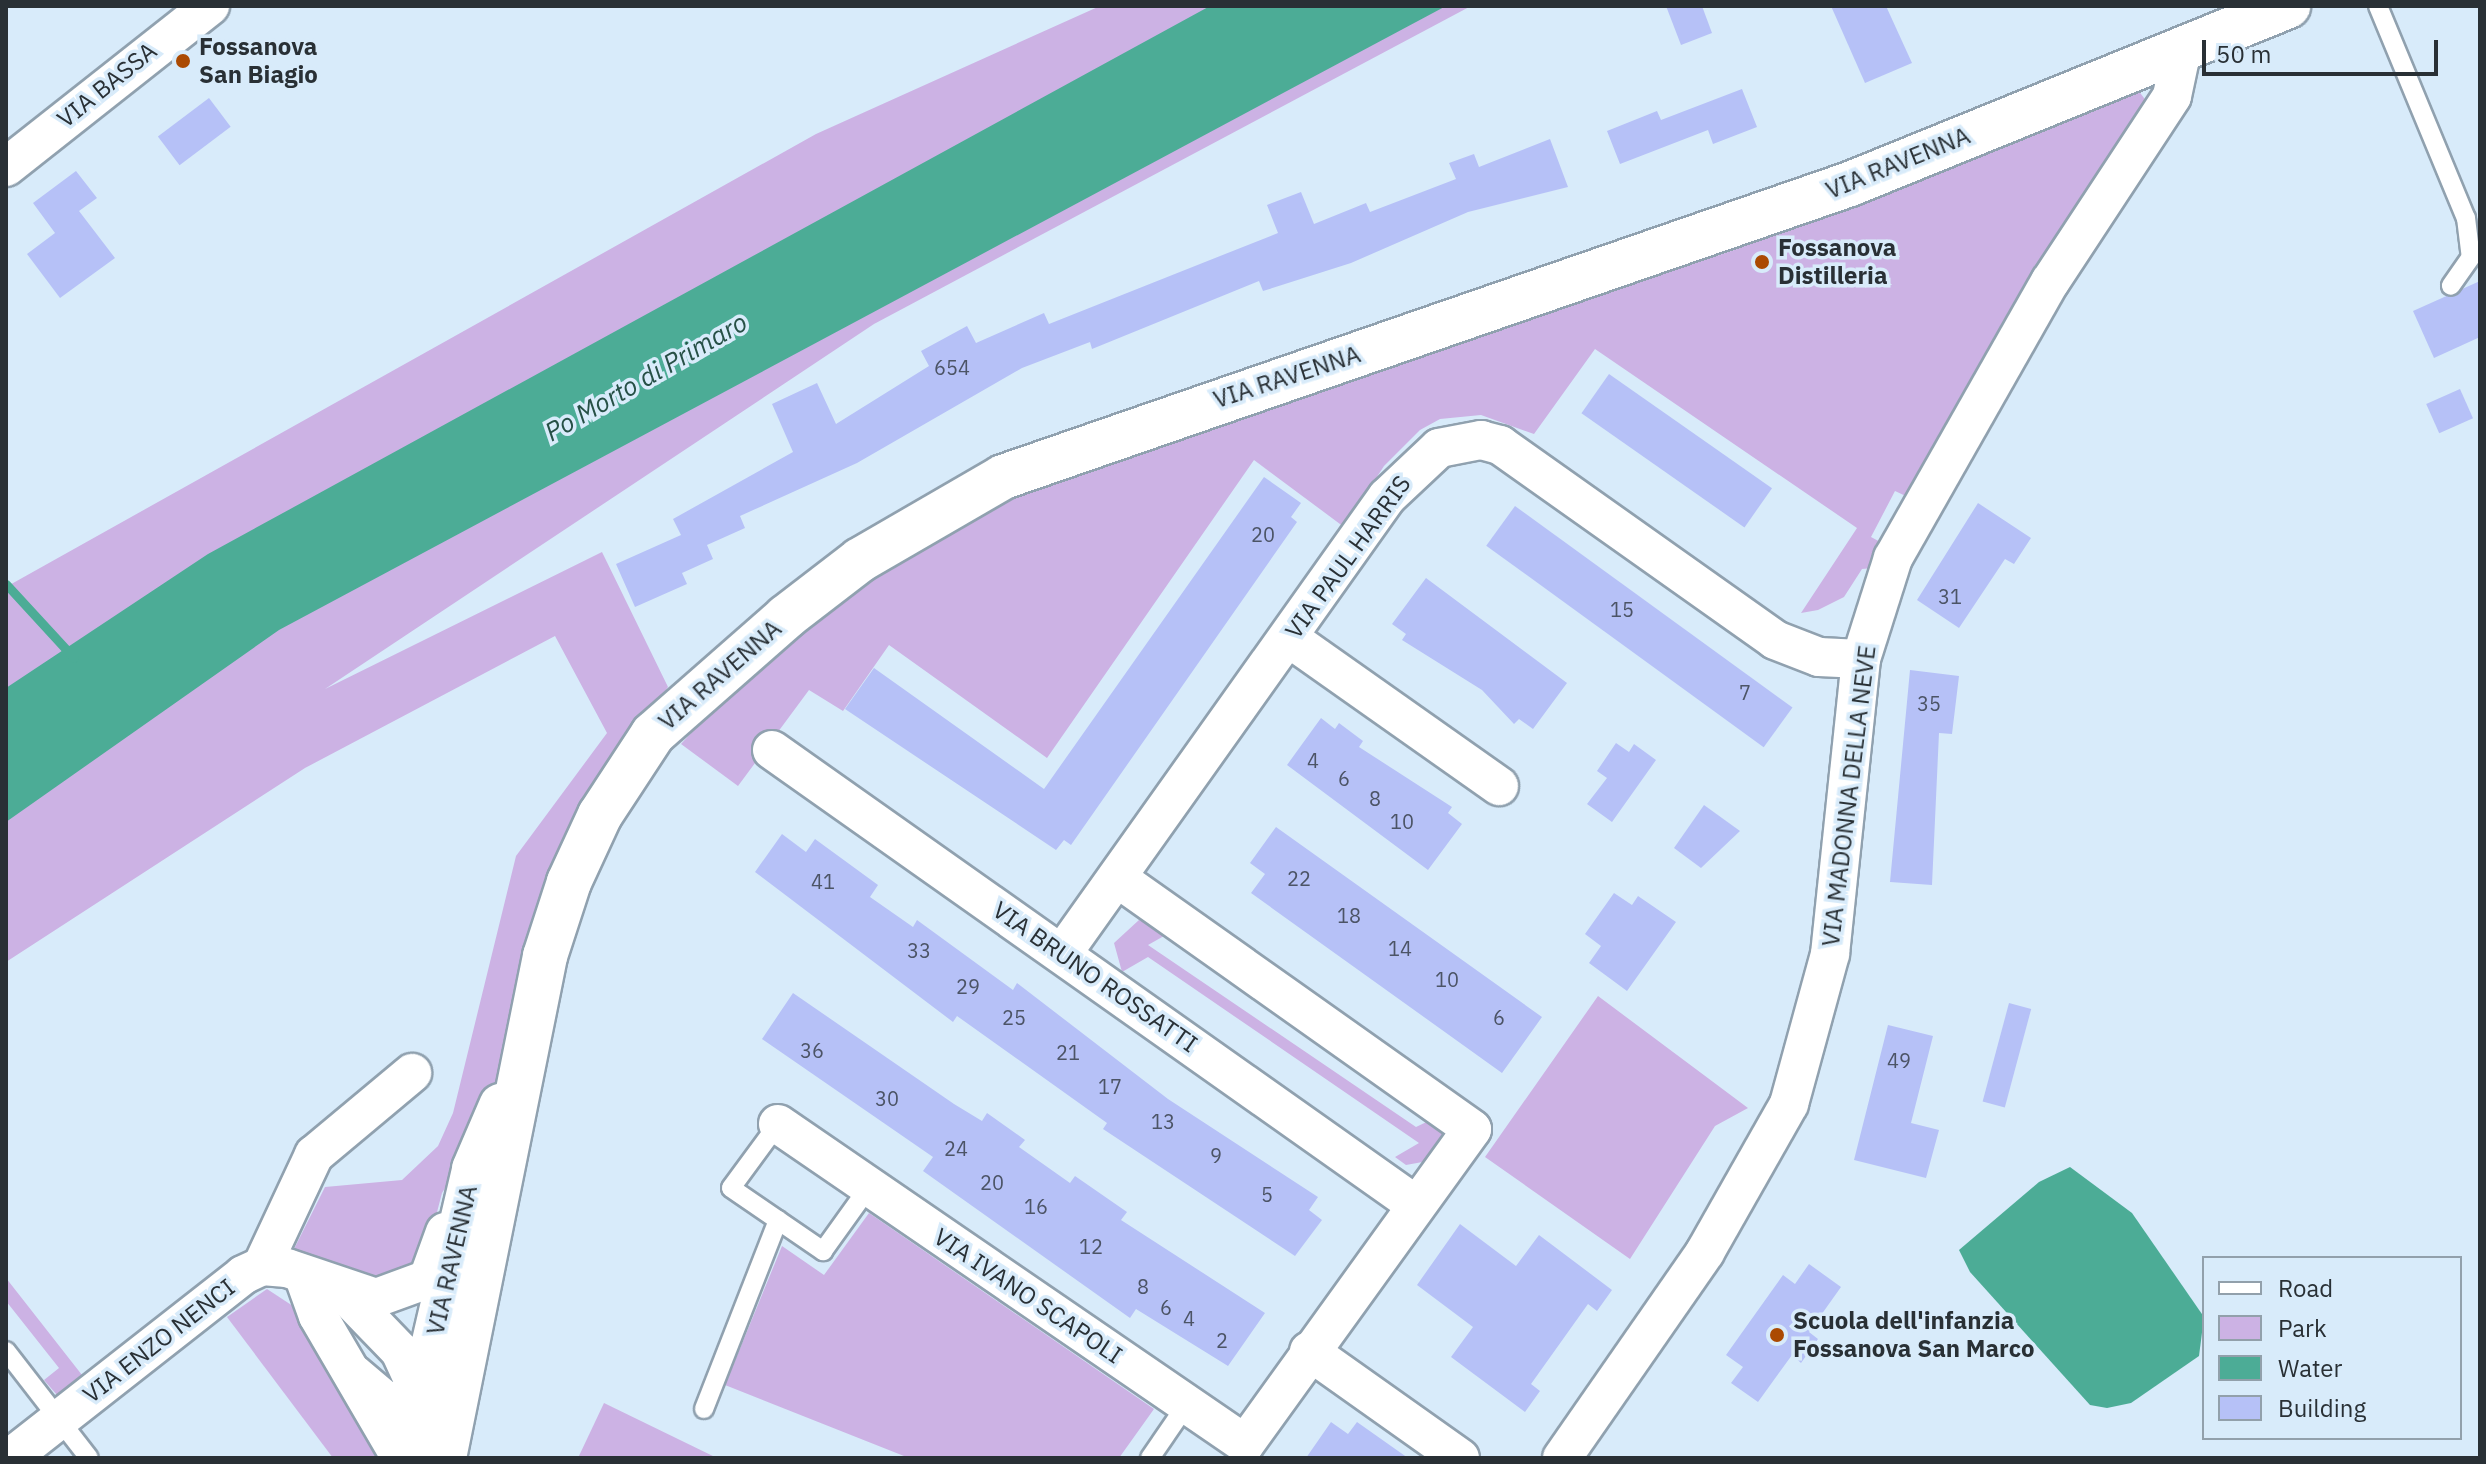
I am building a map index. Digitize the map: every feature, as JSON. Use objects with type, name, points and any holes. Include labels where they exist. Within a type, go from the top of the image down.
[{"type":"main road","name":"VIA RAVENNA","points":[[407,1458],[438,1400],[569,882],[600,815],[653,734],[786,617],[939,510],[1003,477],[1139,426],[1850,184],[2288,6]]},
{"type":"main road","name":"VIA RAVENNA","points":[[444,1458],[438,1400],[474,1169],[528,1037]]},
{"type":"street","name":"VIA BASSA","points":[[6,167],[210,6]]},
{"type":"street","name":"VIA MADONNA DELLA NEVE","points":[[1562,1458],[1705,1252],[1789,1104],[1830,954],[1861,659],[1917,510],[2172,96],[2182,49]]},
{"type":"street","name":"VIA PAUL HARRIS","points":[[1062,954],[1416,464],[1439,448],[1481,440],[1536,469],[1775,640],[1819,657],[1861,659]]},
{"type":"street","points":[[1289,638],[1499,786]]},
{"type":"street","name":"VIA BRUNO ROSSATTI","points":[[772,750],[1416,1205]]},
{"type":"street","points":[[1117,878],[1472,1129],[1309,1351],[1460,1458]]},
{"type":"street","name":"VIA ENZO NENCI","points":[[10,1458],[262,1266],[314,1155],[412,1073]]},
{"type":"street","name":"VIA IVANO SCAPOLI","points":[[778,1124],[1187,1404],[1240,1451],[1309,1351]]},
{"type":"street","name":"VIA ENZO NENCI","points":[[262,1266],[376,1298],[428,1279],[453,1202],[474,1169]]},
{"type":"street","points":[[304,1277],[401,1458]]},
{"type":"street","name":"VIA ENZO NENCI","points":[[341,1290],[400,1351],[438,1400]]},
{"type":"street","points":[[354,1374],[387,1402],[438,1400]]},
{"type":"lane","points":[[2378,6],[2473,214],[2471,257],[2451,286]]},
{"type":"lane","name":"VIA IVANO SCAPOLI","points":[[778,1124],[731,1188],[823,1251],[869,1187]]},
{"type":"lane","points":[[704,1409],[778,1220]]},
{"type":"lane","name":"VIA ENZO NENCI","points":[[6,1351],[89,1458]]},
{"type":"lane","points":[[1150,1458],[1187,1404]]},
{"type":"green space","points":[[1100,6],[1471,6],[874,324],[325,689],[602,552],[668,687],[625,745],[492,1113],[442,1193],[425,1258],[401,1281],[355,1277],[294,1249],[325,1187],[402,1180],[438,1146],[453,1113],[516,856],[607,733],[555,636],[305,768],[6,962],[6,587],[816,134]]},
{"type":"green space","points":[[2138,90],[2147,102],[1910,498],[1895,491],[1871,537],[1884,544],[1873,568],[1862,569],[1844,597],[1818,610],[1801,613],[1857,528],[1595,349],[1534,434],[1481,415],[1440,419],[1420,430],[1384,466],[1344,527],[1254,460],[1047,758],[889,645],[843,711],[809,690],[738,786],[681,744],[725,696],[858,585],[1022,491],[1737,249]]},
{"type":"green space","points":[[1139,920],[1171,932],[1148,945],[1416,1127],[1439,1116],[1448,1135],[1439,1159],[1406,1165],[1395,1157],[1419,1143],[1148,957],[1122,972],[1114,943]]},
{"type":"green space","points":[[1598,996],[1748,1108],[1715,1126],[1630,1259],[1485,1157]]},
{"type":"green space","points":[[869,1213],[1154,1409],[1119,1458],[909,1458],[725,1385],[782,1246],[824,1275]]},
{"type":"green space","points":[[6,1278],[82,1375],[57,1395],[44,1380],[59,1368],[6,1301]]},
{"type":"green space","points":[[267,1289],[299,1310],[386,1458],[333,1458],[227,1317]]},
{"type":"green space","points":[[604,1403],[717,1458],[578,1458]]},
{"type":"water","name":"Po Morto di Primaro","points":[[1210,6],[1446,6],[279,630],[6,822],[6,688],[208,554]]},
{"type":"water","points":[[2070,1167],[2132,1213],[2202,1314],[2199,1356],[2131,1403],[2107,1408],[2090,1405],[1970,1272],[1959,1250],[2039,1182]]},
{"type":"building","points":[[1666,6],[1702,6],[1712,33],[1681,45]]},
{"type":"building","points":[[1831,6],[1886,6],[1912,63],[1865,83]]},
{"type":"building","points":[[1742,89],[1757,127],[1713,144],[1708,130],[1620,164],[1607,131],[1657,111],[1661,120]]},
{"type":"building","points":[[209,98],[231,127],[180,165],[158,137]]},
{"type":"building","points":[[1550,139],[1568,187],[1468,212],[1351,263],[1263,291],[1259,281],[1092,349],[1090,342],[1022,368],[857,463],[740,516],[745,528],[707,545],[713,559],[682,573],[687,584],[635,607],[616,564],[681,535],[673,519],[793,452],[772,404],[817,383],[836,424],[929,366],[921,351],[967,326],[976,343],[1044,313],[1049,324],[1278,233],[1267,205],[1301,192],[1314,224],[1366,203],[1370,212],[1456,179],[1449,163],[1474,154],[1479,167]]},
{"type":"building","points":[[76,171],[97,198],[79,211],[115,258],[60,298],[27,254],[55,233],[33,203]]},
{"type":"building","points":[[2480,281],[2480,337],[2434,358],[2413,311]]},
{"type":"building","points":[[1609,374],[1772,488],[1744,527],[1581,413]]},
{"type":"building","points":[[2460,389],[2473,418],[2439,433],[2426,404]]},
{"type":"building","points":[[1264,477],[1301,503],[1291,517],[1297,522],[1071,845],[1064,840],[1056,850],[845,709],[874,668],[1044,789]]},
{"type":"building","points":[[1978,503],[2031,538],[2014,564],[2005,559],[1959,628],[1917,600]]},
{"type":"building","points":[[1515,506],[1792,708],[1764,747],[1486,546]]},
{"type":"building","points":[[1426,578],[1567,683],[1533,729],[1519,719],[1514,724],[1482,690],[1402,640],[1406,634],[1392,624]]},
{"type":"building","points":[[1910,670],[1959,676],[1952,734],[1939,733],[1932,885],[1890,882]]},
{"type":"building","points":[[1321,718],[1335,729],[1339,723],[1363,741],[1359,747],[1452,807],[1448,813],[1462,824],[1428,870],[1287,765]]},
{"type":"building","points":[[1616,743],[1629,752],[1634,744],[1656,760],[1612,822],[1587,804],[1607,778],[1597,771]]},
{"type":"building","points":[[1704,805],[1740,831],[1701,868],[1674,848]]},
{"type":"building","points":[[1276,827],[1542,1017],[1502,1073],[1251,893],[1265,874],[1250,863]]},
{"type":"building","points":[[782,834],[806,852],[815,839],[878,885],[870,897],[913,927],[917,920],[1013,990],[1017,983],[1168,1099],[1318,1197],[1309,1210],[1322,1220],[1295,1256],[1103,1129],[1107,1123],[957,1016],[953,1022],[755,872]]},
{"type":"building","points":[[1614,893],[1632,905],[1638,896],[1676,922],[1627,991],[1589,963],[1601,946],[1585,934]]},
{"type":"building","points":[[793,993],[954,1104],[982,1121],[987,1113],[1025,1140],[1019,1147],[1070,1183],[1075,1176],[1127,1212],[1121,1220],[1265,1313],[1228,1366],[1136,1309],[1130,1318],[923,1171],[933,1157],[762,1039]]},
{"type":"building","points":[[2009,1003],[2031,1009],[2005,1107],[1983,1102]]},
{"type":"building","points":[[1888,1025],[1933,1036],[1911,1123],[1939,1130],[1926,1178],[1854,1160]]},
{"type":"building","points":[[1460,1224],[1516,1266],[1539,1235],[1612,1290],[1597,1311],[1588,1304],[1531,1384],[1540,1391],[1525,1412],[1451,1357],[1473,1327],[1417,1285]]},
{"type":"building","name":"Scuola dell'infanzia Fossanova San Marco","points":[[1809,1264],[1841,1287],[1809,1332],[1818,1339],[1801,1363],[1792,1355],[1758,1402],[1731,1383],[1743,1367],[1726,1355],[1783,1275],[1795,1284]]},
{"type":"building","points":[[1331,1422],[1348,1434],[1357,1422],[1408,1458],[1306,1458]]},
{"type":"waterway","points":[[6,584],[74,658]]},
{"type":"place","name":"Fossanova San Biagio","points":[[183,61]]},
{"type":"place","name":"Fossanova Distilleria","points":[[1762,262]]},
{"type":"place","name":"Scuola dell'infanzia Fossanova San Marco","points":[[1777,1335]]}]
